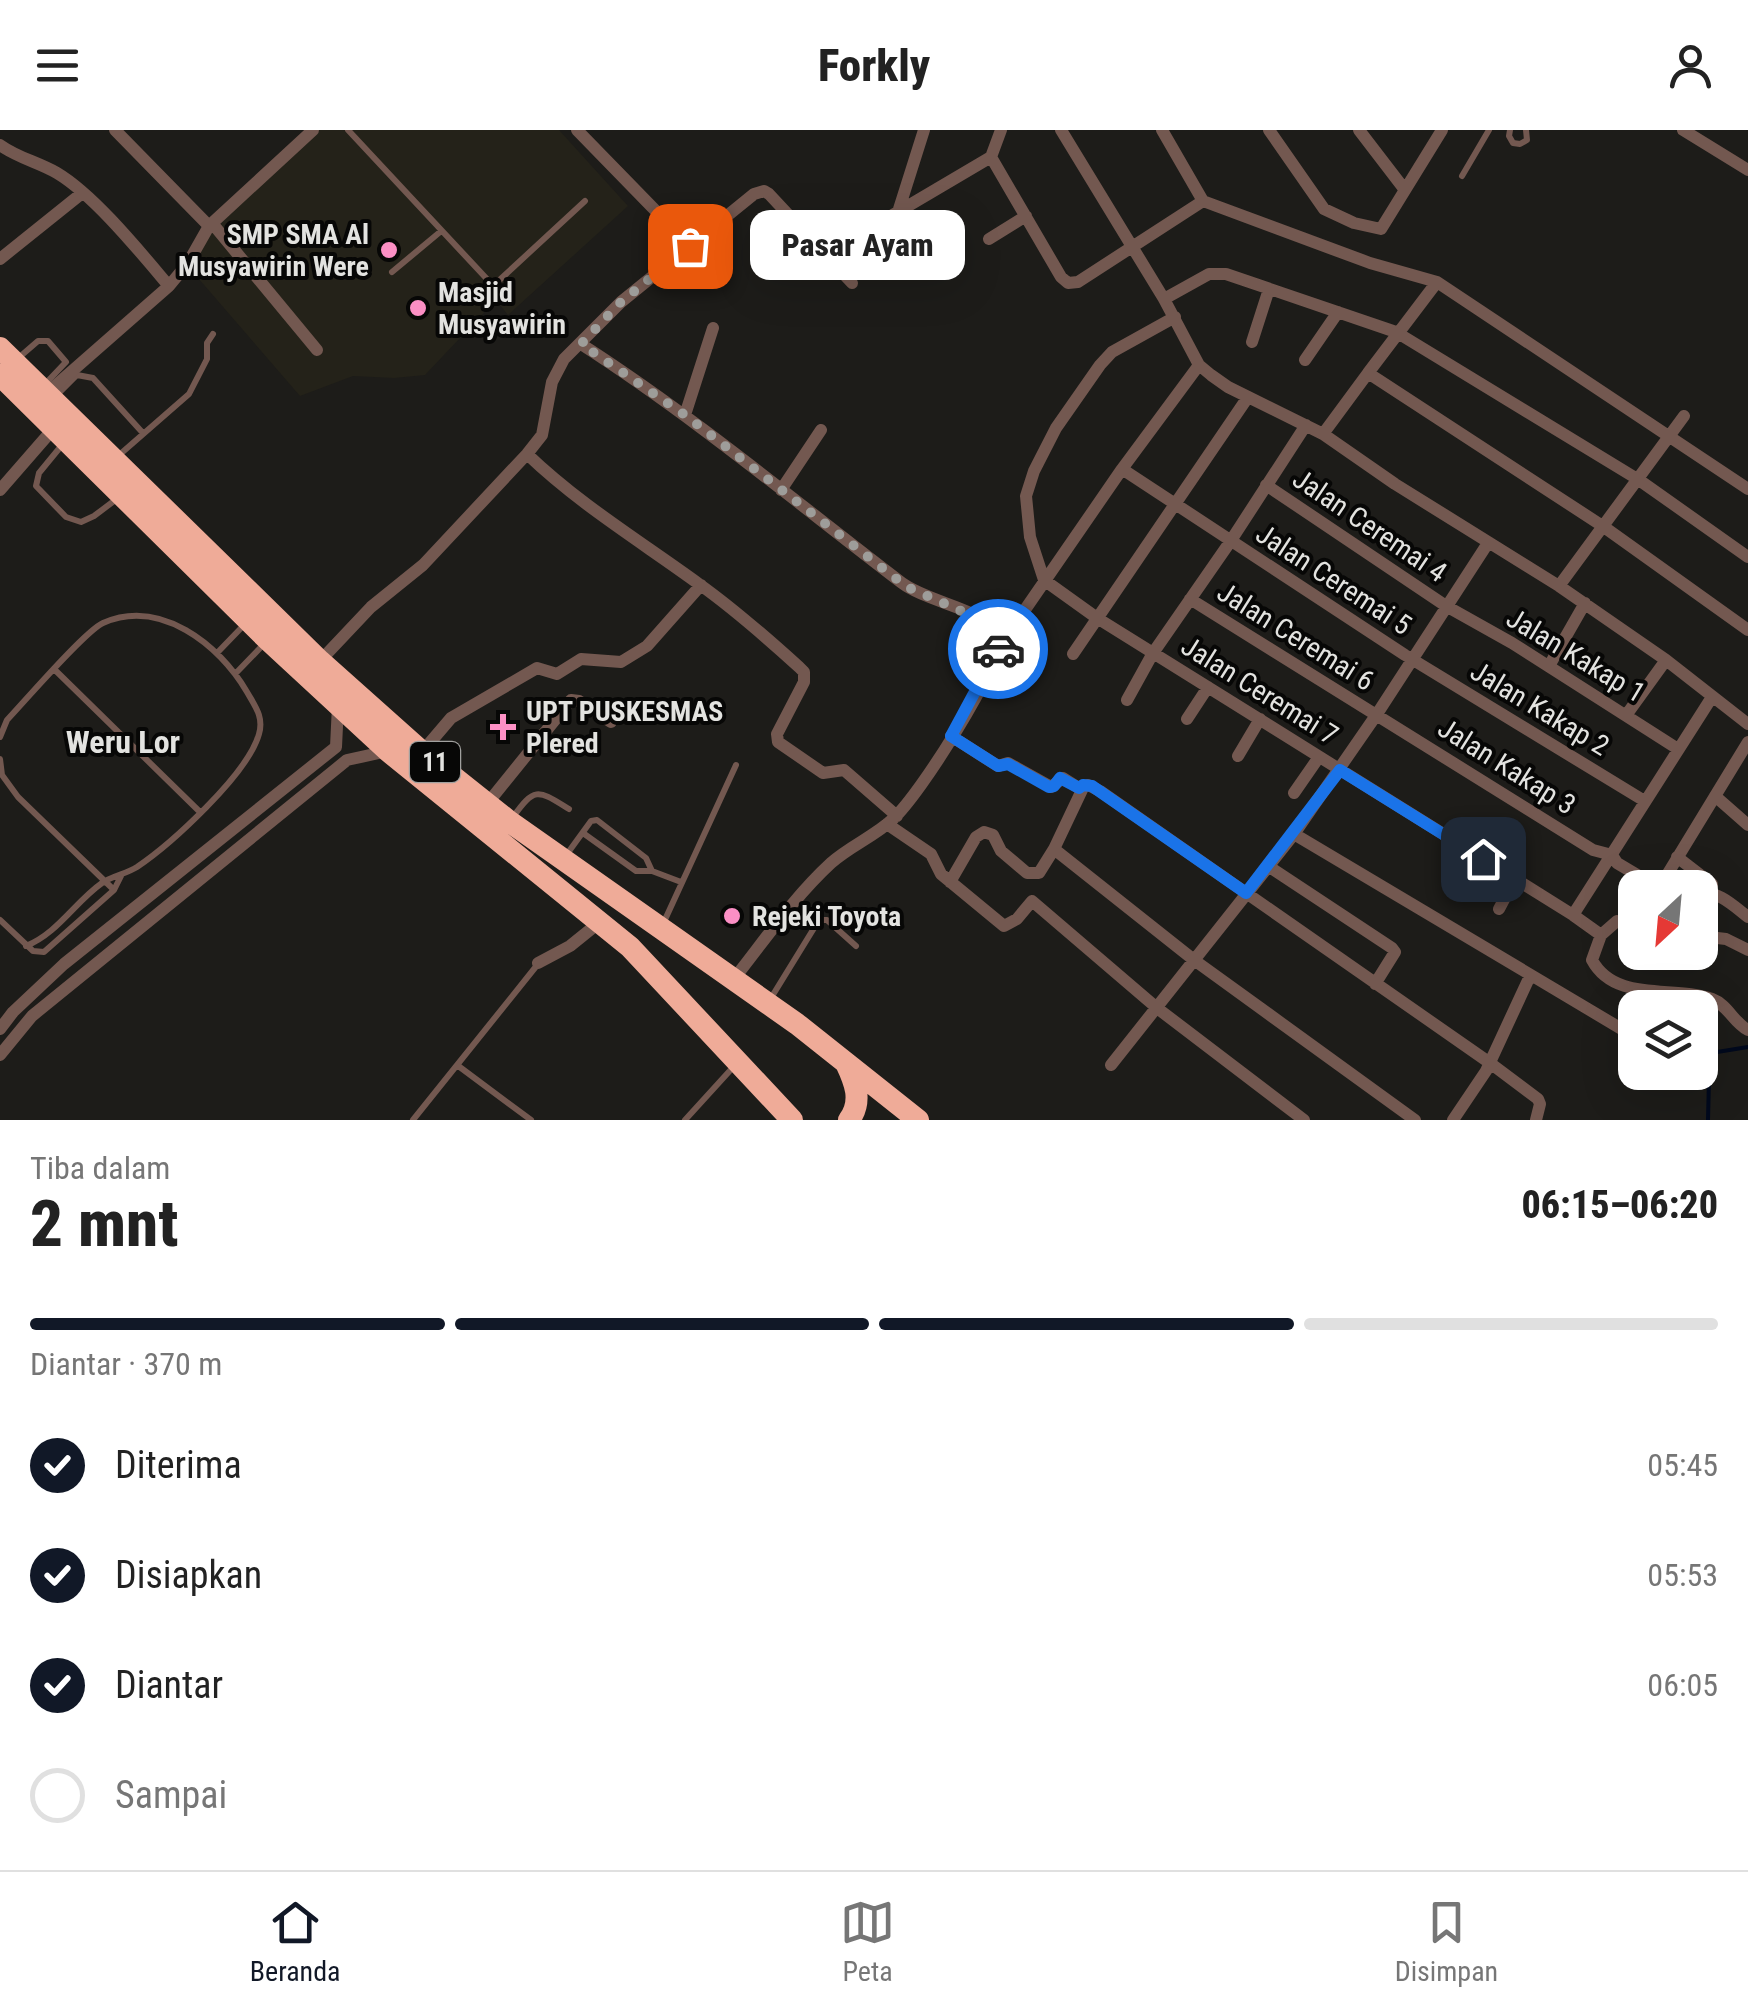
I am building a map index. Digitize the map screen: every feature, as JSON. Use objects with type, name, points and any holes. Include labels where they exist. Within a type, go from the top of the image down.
[{"type":"highway","name":"11","points":[[5,361],[47,393],[320,661],[422,752],[510,822],[844,1060],[918,1120]]},
{"type":"highway","name":"11","points":[[5,361],[60,434],[268,640],[388,751],[630,947],[792,1120]]},
{"type":"highway","points":[[844,1060],[856,1085],[857,1101],[849,1120]]},
{"type":"street","points":[[115,130],[210,225],[317,350]]},
{"type":"street","points":[[47,393],[169,286],[210,225],[314,130]]},
{"type":"street","points":[[577,130],[690,246]]},
{"type":"street","points":[[900,209],[924,130]]},
{"type":"street","points":[[869,229],[991,156],[1001,130]]},
{"type":"street","points":[[1061,130],[1200,365],[1218,381],[1323,434],[1560,586],[1666,660],[1748,724]]},
{"type":"street","points":[[1162,130],[1202,201],[1370,264],[1437,282],[1748,489]]},
{"type":"street","points":[[1270,130],[1330,214],[1381,229],[1442,130]]},
{"type":"street","points":[[1360,130],[1405,190]]},
{"type":"street","points":[[1692,132],[1748,170]]},
{"type":"street","points":[[0,144],[20,158],[57,173],[169,286]]},
{"type":"street","points":[[991,156],[1068,283],[1078,282],[1202,201]]},
{"type":"street","points":[[320,661],[371,607],[423,565],[527,454],[542,435],[556,370],[621,302],[758,191],[770,194],[852,282]]},
{"type":"street","points":[[0,259],[81,194]]},
{"type":"street","points":[[988,239],[1026,216]]},
{"type":"street","points":[[771,271],[811,240]]},
{"type":"street","points":[[1164,299],[1209,274],[1226,274],[1396,332],[1639,480],[1748,557]]},
{"type":"street","points":[[1323,434],[1437,282]]},
{"type":"street","points":[[1252,342],[1269,288]]},
{"type":"street","points":[[1305,360],[1338,312]]},
{"type":"street","points":[[1044,580],[1030,537],[1025,504],[1034,471],[1056,428],[1112,352],[1174,317]]},
{"type":"street","points":[[685,415],[714,328]]},
{"type":"street","points":[[581,344],[685,415],[907,587],[999,630],[1001,642],[988,672],[923,783],[892,820],[818,877],[734,980]]},
{"type":"street","points":[[1022,614],[1200,365]]},
{"type":"street","points":[[1368,372],[1604,527],[1748,630]]},
{"type":"street","points":[[1073,654],[1248,397]]},
{"type":"street","points":[[1560,586],[1684,416]]},
{"type":"street","points":[[1127,700],[1153,652],[1306,424]]},
{"type":"street","points":[[781,490],[820,430]]},
{"type":"street","points":[[0,490],[60,434]]},
{"type":"street","points":[[527,454],[585,504],[701,585],[804,672],[804,682],[777,734],[778,742],[822,773],[844,770],[931,854],[941,874],[1004,926],[1011,924],[1032,901],[1035,874],[1054,849],[1082,794],[1079,788],[1060,778],[1049,787],[1008,764],[998,766],[951,736]]},
{"type":"street","name":"Jalan Ceremai 5","points":[[1122,469],[1411,658]]},
{"type":"street","name":"Jalan Ceremai 4","points":[[1266,485],[1446,606]]},
{"type":"street","points":[[1111,1066],[1294,834],[1488,543]]},
{"type":"street","name":"Jalan Ceremai 7","points":[[1044,580],[1096,618],[1601,935]]},
{"type":"street","points":[[422,752],[454,716],[468,712],[537,668],[556,674],[581,659],[621,662],[657,636],[701,585]]},
{"type":"street","name":"Jalan Ceremai 6","points":[[1190,599],[1377,714]]},
{"type":"street","points":[[1548,666],[1585,603]]},
{"type":"street","name":"Jalan Kakap 1","points":[[1446,606],[1627,714],[1678,749]]},
{"type":"street","name":"Jalan Kakap 2","points":[[1411,658],[1643,800]]},
{"type":"street","points":[[1627,714],[1666,660]]},
{"type":"street","points":[[1187,718],[1208,687]]},
{"type":"street","points":[[1573,915],[1712,696]]},
{"type":"street","points":[[488,804],[571,700],[612,722]]},
{"type":"street","points":[[0,1029],[13,1012],[86,947],[336,747],[338,705]]},
{"type":"street","name":"Jalan Kakap 3","points":[[1377,714],[1593,850],[1612,855],[1629,870]]},
{"type":"street","points":[[1238,756],[1260,720]]},
{"type":"street","points":[[1669,870],[1748,742]]},
{"type":"street","points":[[0,1055],[32,1016],[98,960],[348,760],[388,751]]},
{"type":"street","points":[[1294,793],[1319,757]]},
{"type":"street","points":[[1079,788],[1092,786],[1490,1063],[1538,1098],[1536,1120]]},
{"type":"street","points":[[1715,796],[1748,825]]},
{"type":"street","points":[[950,882],[976,836],[984,832],[993,834],[1001,851],[1014,864],[1035,874]]},
{"type":"street","points":[[1294,834],[1618,1026]]},
{"type":"street","points":[[220,840],[231,852]]},
{"type":"street","points":[[1054,849],[1194,960],[1415,1120]]},
{"type":"street","points":[[1677,857],[1694,870]]},
{"type":"street","points":[[1268,866],[1392,948],[1395,952],[1375,984]]},
{"type":"street","points":[[1499,909],[1515,879]]},
{"type":"street","points":[[1032,901],[1157,1008],[1304,1120]]},
{"type":"street","points":[[1718,901],[1748,917]]},
{"type":"street","points":[[538,963],[570,946],[600,920]]},
{"type":"street","points":[[1618,921],[1601,935],[1592,960],[1607,977],[1629,986],[1712,998],[1748,1030]]},
{"type":"street","points":[[1718,938],[1748,950]]},
{"type":"street","points":[[86,947],[98,960]]},
{"type":"street","points":[[1453,1120],[1490,1063],[1530,976]]},
{"type":"lane","points":[[348,130],[500,294]]},
{"type":"lane","points":[[1462,176],[1489,130]]},
{"type":"lane","points":[[1510,130],[1513,143],[1520,144],[1527,140],[1526,130]]},
{"type":"lane","points":[[492,286],[585,201]]},
{"type":"lane","points":[[392,272],[440,232]]},
{"type":"lane","points":[[114,461],[188,394],[208,359],[208,343],[213,334]]},
{"type":"lane","points":[[5,361],[38,342],[48,341],[66,362],[47,393]]},
{"type":"lane","points":[[47,393],[84,374],[93,378],[142,432]]},
{"type":"lane","points":[[60,434],[36,486],[66,517],[81,522],[121,495]]},
{"type":"lane","points":[[0,737],[7,720],[98,625],[143,614],[190,632],[217,652],[236,672],[261,716],[260,733],[250,756],[200,812],[154,854],[122,875],[105,880],[40,939],[26,946]]},
{"type":"lane","points":[[217,652],[248,620]]},
{"type":"lane","points":[[236,672],[268,640]]},
{"type":"lane","points":[[56,670],[200,812]]},
{"type":"lane","points":[[0,761],[2,775],[18,796],[114,890]]},
{"type":"lane","points":[[660,929],[736,766]]},
{"type":"lane","points":[[510,822],[528,796],[536,792],[569,809]]},
{"type":"lane","points":[[563,859],[591,822],[597,820],[646,858],[652,872]]},
{"type":"lane","points":[[583,833],[636,871],[681,882]]},
{"type":"lane","points":[[0,920],[26,946],[44,952],[114,890],[122,875]]},
{"type":"lane","points":[[62,920],[72,930]]},
{"type":"lane","points":[[768,1004],[820,920],[826,920],[856,946]]},
{"type":"lane","points":[[414,1120],[538,963]]},
{"type":"lane","points":[[685,1120],[737,1064]]},
{"type":"lane","points":[[457,1066],[530,1120]]},
{"type":"shaded area","name":"SMP SMA Al Musyawirin Were","points":[[318,130],[559,130],[628,206],[508,315],[496,300],[425,375],[353,376],[300,396],[192,271],[208,229]]},
{"type":"waterway","points":[[1708,1120],[1705,1054],[1748,1047]]},
{"type":"way so far","points":[[690,246],[621,302],[581,344],[685,415],[907,587],[995,626],[1002,636],[998,649]]},
{"type":"place","name":"Pasar Ayam","points":[[690,246]]},
{"type":"place","name":"SMP SMA Al Musyawirin Were","points":[[389,250]]},
{"type":"place","name":"Masjid Musyawirin","points":[[418,308]]},
{"type":"place","name":"UPT PUSKESMAS Plered","points":[[503,727]]},
{"type":"place","name":"Rejeki Toyota","points":[[732,916]]},
{"type":"district","name":"Weru Lor","points":[[123,742]]},
{"type":"route","points":[[998,649],[951,736],[998,766],[1016,767],[1049,787],[1058,778],[1079,788],[1092,786],[1246,893],[1340,770],[1483,859]]}]
